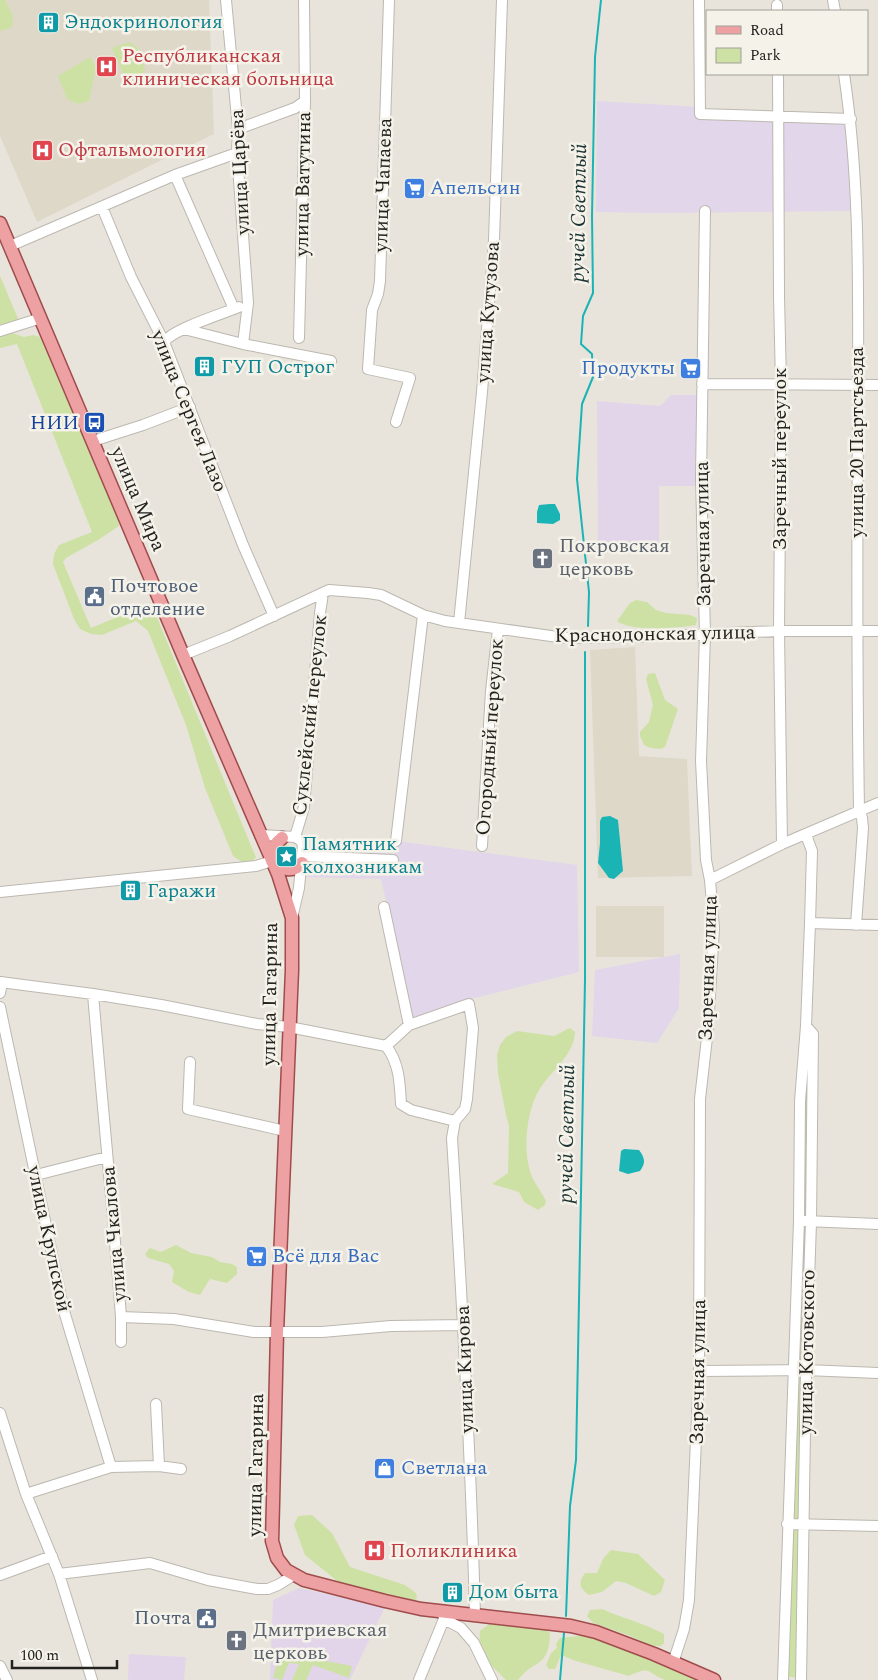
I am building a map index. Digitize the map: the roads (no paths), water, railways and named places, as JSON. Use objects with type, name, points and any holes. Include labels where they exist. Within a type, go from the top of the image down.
[{"type":"main road","name":"улица Мира","points":[[0,222],[272,861]]},
{"type":"main road","points":[[289,837],[278,841],[273,848],[272,861],[290,870],[296,868],[303,859]]},
{"type":"main road","name":"улица Гагарина","points":[[272,861],[283,887],[292,918],[277,1332],[272,1541],[277,1558],[286,1570],[294,1576],[324,1586],[443,1616],[475,1616],[585,1629],[615,1639],[714,1680]]},
{"type":"street","name":"улица Царёва","points":[[226,0],[238,129],[237,153],[248,303],[243,344]]},
{"type":"street","name":"улица Ватутина","points":[[299,338],[305,101],[304,0]]},
{"type":"street","name":"улица Чапаева","points":[[389,0],[380,281],[378,294],[372,310],[368,369],[410,378],[396,422]]},
{"type":"street","name":"улица Кутузова","points":[[459,623],[494,248],[502,0]]},
{"type":"street","points":[[699,0],[700,114],[851,119]]},
{"type":"street","name":"Заречный переулок","points":[[778,75],[779,296],[782,384],[780,631],[782,844]]},
{"type":"street","name":"улица 20 Партсъезда","points":[[844,75],[851,119],[857,230],[857,631],[859,811],[863,828],[856,925]]},
{"type":"street","points":[[238,129],[295,108],[305,101]]},
{"type":"street","points":[[10,246],[175,175],[237,153]]},
{"type":"street","points":[[175,175],[234,309]]},
{"type":"street","name":"улица Сергея Лазо","points":[[102,207],[131,277],[164,342],[243,545],[274,616]]},
{"type":"street","name":"Заречная улица","points":[[673,1663],[684,1629],[689,1600],[699,1371],[700,1098],[708,1029],[714,928],[710,880],[706,860],[701,761],[705,634],[701,478],[705,211]]},
{"type":"street","points":[[164,342],[168,337],[184,329],[248,303]]},
{"type":"street","points":[[0,331],[41,318]]},
{"type":"street","points":[[184,329],[243,344],[331,361]]},
{"type":"street","points":[[702,384],[878,385]]},
{"type":"street","points":[[93,441],[190,407]]},
{"type":"street","name":"Краснодонская улица","points":[[183,655],[329,590],[381,596],[423,615],[459,623],[565,638],[780,631],[878,631]]},
{"type":"street","name":"Суклейский переулок","points":[[289,837],[304,807],[323,593]]},
{"type":"street","points":[[396,841],[423,615]]},
{"type":"street","name":"Огородный переулок","points":[[482,846],[491,691],[498,629]]},
{"type":"street","points":[[710,880],[782,844],[878,803]]},
{"type":"street","points":[[812,851],[817,835],[823,828]]},
{"type":"street","name":"Суклейский переулок","points":[[262,835],[289,837],[300,840],[303,844],[303,859]]},
{"type":"street","name":"улица Котовского","points":[[782,1680],[799,1221],[800,1101],[806,1026],[810,924],[812,851],[806,835]]},
{"type":"street","points":[[292,918],[297,902],[303,859],[393,860]]},
{"type":"street","points":[[0,892],[256,866],[272,861]]},
{"type":"street","points":[[384,907],[409,1024],[386,1046]]},
{"type":"street","points":[[810,924],[878,925]]},
{"type":"street","points":[[0,993],[1,982],[93,994],[257,1024],[289,1027],[386,1046],[393,1054],[400,1080],[401,1104],[412,1110],[455,1122]]},
{"type":"street","name":"улица Чкалова","points":[[93,994],[107,1157],[112,1188],[121,1317],[174,1320],[254,1332],[277,1332]]},
{"type":"street","name":"улица Кирова","points":[[409,1024],[469,1004],[473,1028],[467,1098],[465,1109],[455,1122],[452,1138],[464,1325],[475,1616]]},
{"type":"street","name":"улица Крупской","points":[[0,1007],[64,1311],[110,1467]]},
{"type":"street","name":"улица Котовского","points":[[800,1680],[811,1222],[813,1034],[806,1026]]},
{"type":"street","points":[[190,1062],[188,1109],[285,1131]]},
{"type":"street","points":[[36,1175],[107,1157]]},
{"type":"street","points":[[799,1221],[878,1224]]},
{"type":"street","points":[[121,1317],[121,1342]]},
{"type":"street","points":[[277,1332],[322,1332],[390,1326],[464,1325]]},
{"type":"street","points":[[699,1371],[806,1370],[878,1373]]},
{"type":"street","points":[[156,1404],[159,1466]]},
{"type":"street","points":[[0,1414],[2,1430],[59,1574],[92,1680]]},
{"type":"street","points":[[26,1494],[110,1467],[159,1466],[182,1469]]},
{"type":"street","points":[[787,1524],[878,1526]]},
{"type":"street","points":[[0,1575],[52,1556]]},
{"type":"street","points":[[59,1574],[150,1563],[208,1580],[257,1589],[268,1589],[294,1576]]},
{"type":"street","points":[[461,1628],[462,1615]]},
{"type":"street","points":[[418,1680],[443,1616],[461,1628],[474,1642],[492,1680]]},
{"type":"street","points":[[0,1666],[7,1680]]},
{"type":"water","points":[[555,504],[560,514],[560,520],[553,524],[537,523],[539,505]]},
{"type":"water","points":[[610,816],[618,820],[623,871],[614,879],[609,878],[598,863],[600,821],[602,817]]},
{"type":"water","points":[[624,1149],[639,1150],[644,1160],[640,1171],[628,1174],[619,1171],[621,1151]]},
{"type":"waterway","name":"ручей Светлый","points":[[588,626],[589,592],[577,479],[582,404],[593,377],[592,354],[581,344],[583,316],[593,293],[592,216],[595,57],[601,0]]},
{"type":"waterway","name":"ручей Светлый","points":[[566,1616],[570,1506],[576,1460],[585,980],[585,652]]},
{"type":"waterway","name":"ручей Светлый","points":[[560,1680],[564,1633]]},
{"type":"place","name":"Эндокринология","points":[[48,22]]},
{"type":"place","name":"Республиканская клиническая больница","points":[[106,67]]},
{"type":"place","name":"Офтальмология","points":[[42,150]]},
{"type":"place","name":"Апельсин","points":[[414,188]]},
{"type":"place","name":"ГУП Острог","points":[[205,367]]},
{"type":"place","name":"Продукты","points":[[691,368]]},
{"type":"place","name":"НИИ","points":[[95,423]]},
{"type":"place","name":"Покровская церковь","points":[[543,558]]},
{"type":"place","name":"Почтовое отделение","points":[[94,597]]},
{"type":"place","name":"Памятник колхозникам","points":[[286,856]]},
{"type":"place","name":"Гаражи","points":[[131,891]]},
{"type":"place","name":"Всё для Вас","points":[[256,1256]]},
{"type":"place","name":"Светлана","points":[[385,1468]]},
{"type":"place","name":"Поликлиника","points":[[374,1551]]},
{"type":"place","name":"Дом быта","points":[[453,1592]]},
{"type":"place","name":"Почта","points":[[207,1618]]},
{"type":"place","name":"Дмитриевская церковь","points":[[237,1641]]}]
